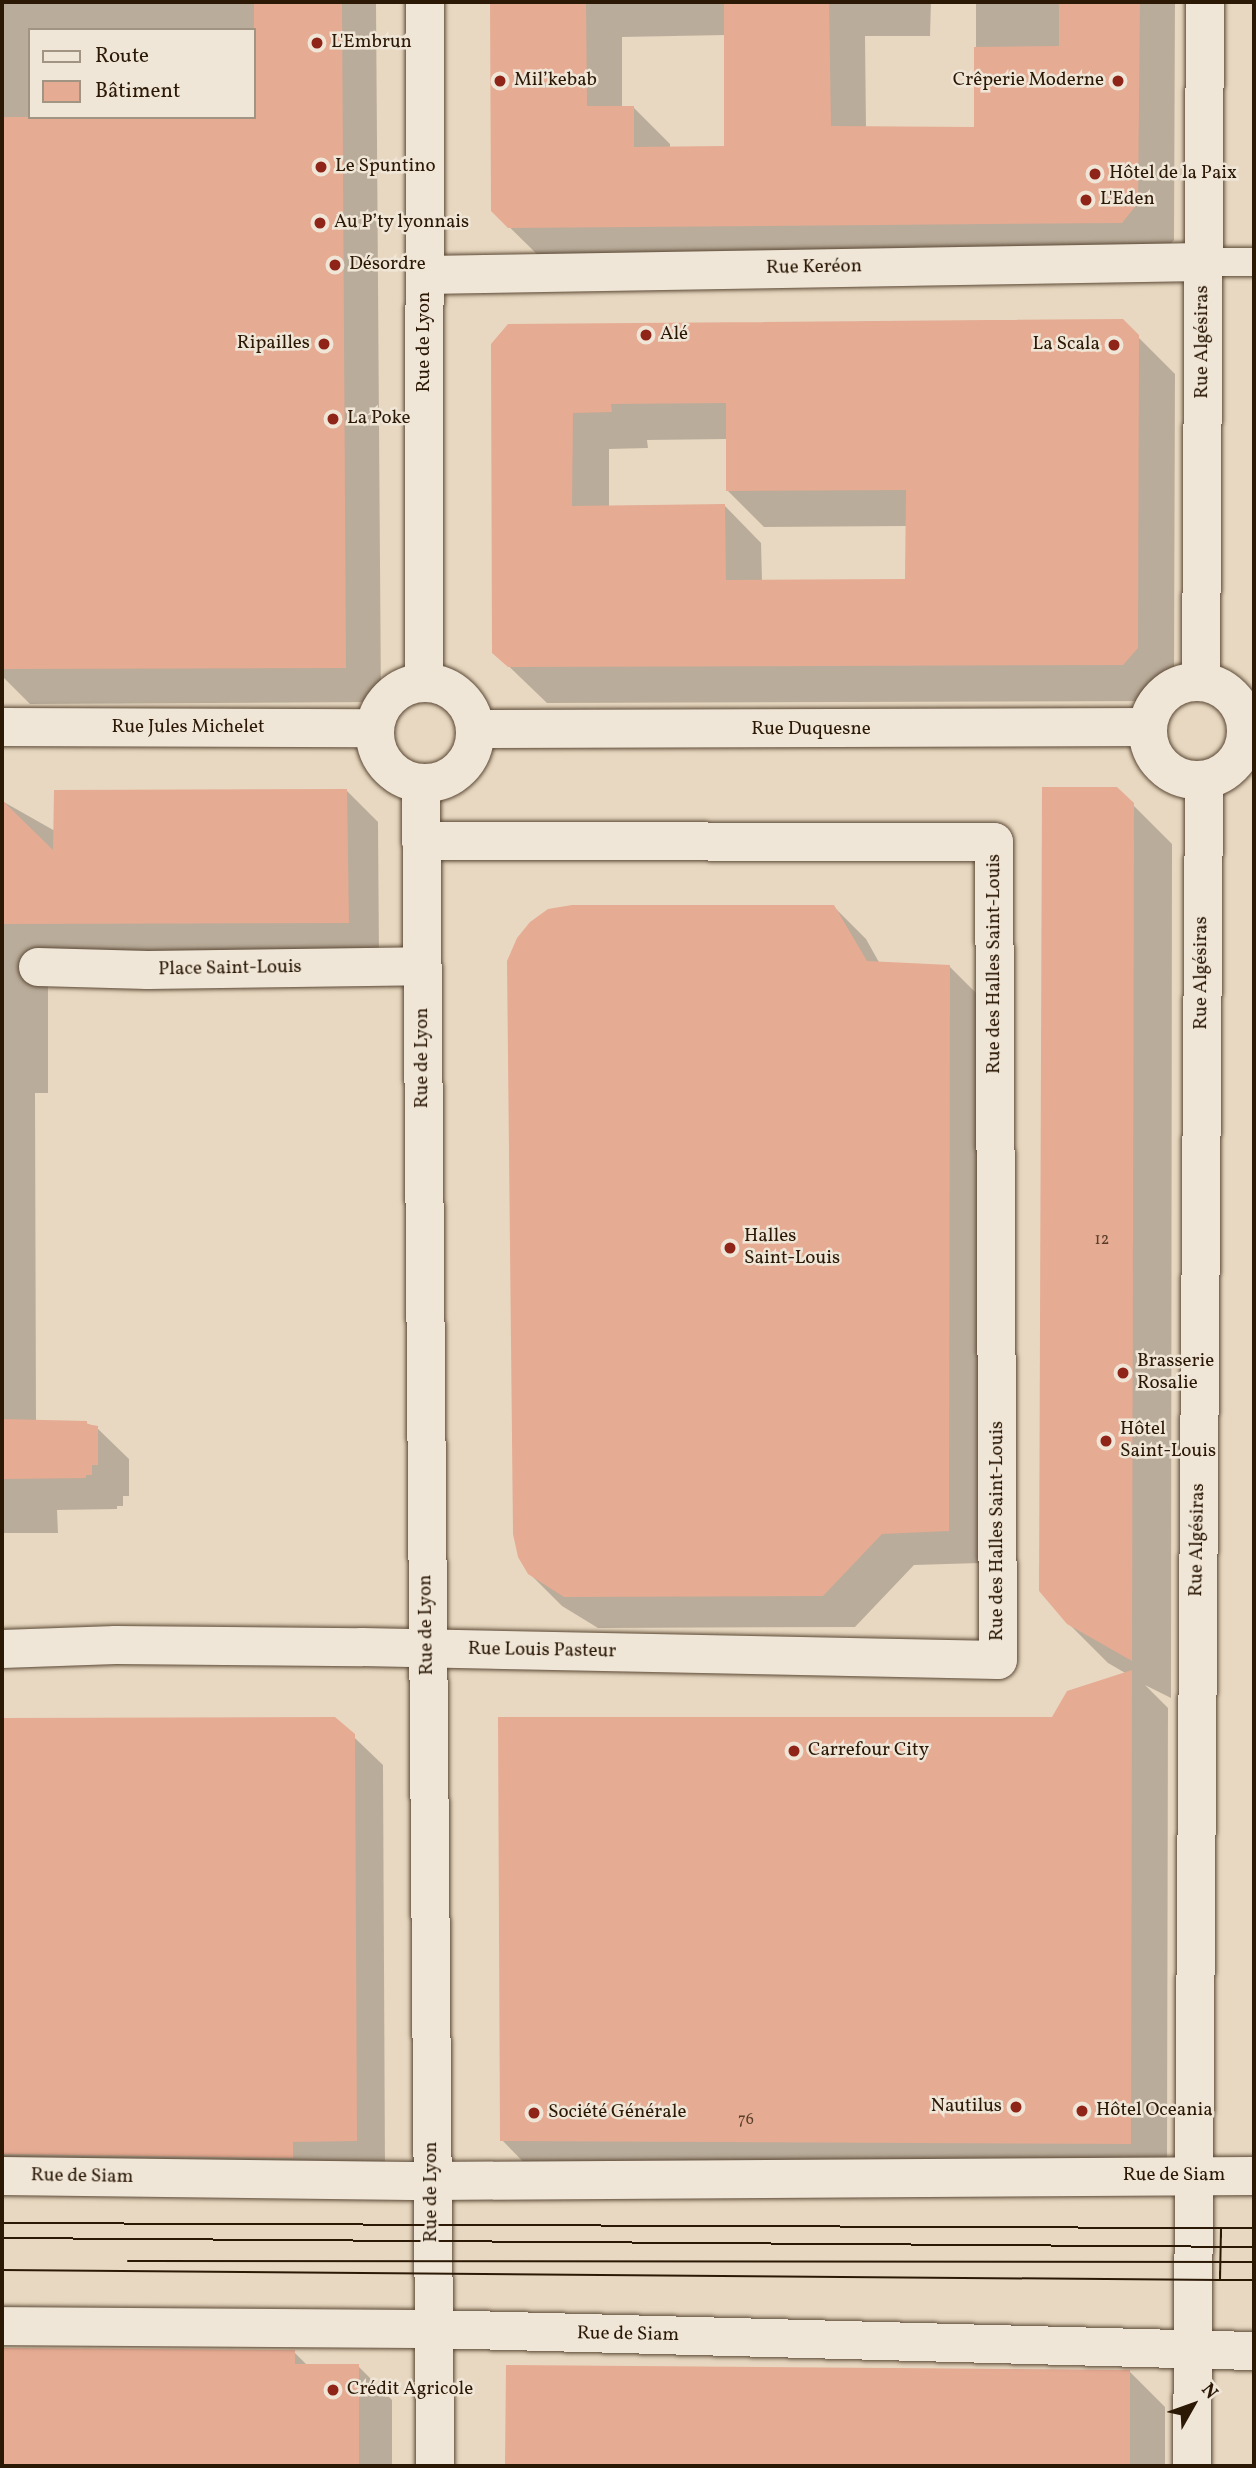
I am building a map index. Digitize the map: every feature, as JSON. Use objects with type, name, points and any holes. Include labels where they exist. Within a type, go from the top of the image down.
[{"type":"street","name":"Rue de Lyon","points":[[424,683],[425,2]]},
{"type":"street","name":"Rue Algésiras","points":[[1201,681],[1205,2]]},
{"type":"street","name":"Rue Keréon","points":[[425,275],[1203,262]]},
{"type":"street","points":[[1201,681],[1220,687],[1235,699],[1250,730],[1242,752],[1229,769],[1204,780],[1172,775],[1158,763],[1147,727],[1153,708],[1165,693],[1183,684],[1201,681]]},
{"type":"street","points":[[424,683],[442,686],[459,696],[470,710],[475,729],[473,747],[466,762],[453,774],[438,782],[421,783],[402,778],[386,765],[377,748],[375,728],[380,710],[391,696],[406,686],[424,683]]},
{"type":"street","name":"Rue Jules Michelet","points":[[2,727],[375,728]]},
{"type":"street","name":"Rue Duquesne","points":[[475,729],[1147,727]]},
{"type":"street","name":"Rue Algésiras","points":[[1192,2466],[1204,780]]},
{"type":"street","name":"Rue de Lyon","points":[[421,783],[435,2466]]},
{"type":"street","name":"Rue des Halles Saint-Louis","points":[[421,841],[995,842],[998,1660]]},
{"type":"street","name":"Place Saint-Louis","points":[[38,967],[148,970],[422,966]]},
{"type":"street","name":"Rue Louis Pasteur","points":[[2,1649],[116,1646],[427,1648],[998,1660]]},
{"type":"street","name":"Rue de Siam","points":[[2,2176],[432,2181],[1254,2176]]},
{"type":"street","name":"Rue de Siam","points":[[2,2326],[434,2329],[1254,2351]]},
{"type":"lane","points":[[1203,262],[1254,262]]},
{"type":"building","points":[[254,2],[342,2],[346,668],[2,669],[2,117],[256,119]]},
{"type":"building","points":[[490,2],[586,2],[587,106],[634,106],[634,147],[724,146],[724,2],[829,2],[831,126],[974,127],[974,47],[1059,46],[1059,2],[1140,2],[1138,203],[1122,223],[508,228],[491,211]]},
{"type":"building","points":[[1123,319],[1139,335],[1138,648],[1123,665],[508,667],[492,653],[491,344],[508,324]],"holes":[[[726,403],[726,491],[906,490],[905,579],[726,580],[725,504],[572,506],[573,413],[612,412],[611,404]]]},
{"type":"building","points":[[1042,787],[1117,787],[1134,803],[1132,1661],[1067,1624],[1039,1591]]},
{"type":"building","points":[[347,789],[349,923],[2,924],[2,800],[53,850],[54,790]]},
{"type":"building","name":"Halles Saint-Louis","points":[[572,905],[834,905],[867,961],[950,965],[949,1531],[882,1534],[823,1596],[564,1597],[528,1574],[518,1557],[513,1534],[507,961],[517,938],[530,922],[548,909]]},
{"type":"building","points":[[2,1419],[87,1421],[87,1424],[98,1426],[98,1465],[92,1465],[92,1475],[86,1475],[86,1478],[2,1479]]},
{"type":"building","points":[[1132,1670],[1131,2144],[500,2141],[498,1717],[1052,1717],[1067,1691]]},
{"type":"building","points":[[335,1717],[355,1734],[357,2141],[293,2142],[293,2158],[2,2154],[2,1718]]},
{"type":"building","points":[[2,2348],[295,2350],[295,2364],[359,2364],[359,2466],[2,2466]]},
{"type":"building","points":[[506,2365],[1130,2370],[1130,2466],[505,2466]]},
{"type":"tram line","points":[[2,2223],[1221,2228],[1220,2280],[2,2270]]},
{"type":"tram line","points":[[1221,2237],[1221,2228],[1254,2228]]},
{"type":"tram line","points":[[2,2238],[1254,2247]]},
{"type":"tram line","points":[[128,2261],[1254,2262]]},
{"type":"tram line","points":[[1220,2272],[1220,2280],[1254,2280]]},
{"type":"place","name":"L'Embrun","points":[[317,43]]},
{"type":"place","name":"Mil’kebab","points":[[500,81]]},
{"type":"place","name":"Crêperie Moderne","points":[[1118,81]]},
{"type":"place","name":"Le Spuntino","points":[[321,167]]},
{"type":"place","name":"Hôtel de la Paix","points":[[1095,174]]},
{"type":"place","name":"L'Eden","points":[[1086,200]]},
{"type":"place","name":"Au P’ty lyonnais","points":[[320,223]]},
{"type":"place","name":"Désordre","points":[[335,265]]},
{"type":"place","name":"Alé","points":[[646,335]]},
{"type":"place","name":"Ripailles","points":[[324,344]]},
{"type":"place","name":"La Scala","points":[[1114,345]]},
{"type":"place","name":"La Poke","points":[[333,419]]},
{"type":"place","name":"Halles Saint-Louis","points":[[730,1248]]},
{"type":"place","name":"Brasserie Rosalie","points":[[1123,1373]]},
{"type":"place","name":"Hôtel Saint-Louis","points":[[1106,1441]]},
{"type":"place","name":"Carrefour City","points":[[794,1751]]},
{"type":"place","name":"Nautilus","points":[[1016,2107]]},
{"type":"place","name":"Hôtel Oceania","points":[[1082,2111]]},
{"type":"place","name":"Société Générale","points":[[534,2113]]},
{"type":"place","name":"Crédit Agricole","points":[[333,2390]]}]
